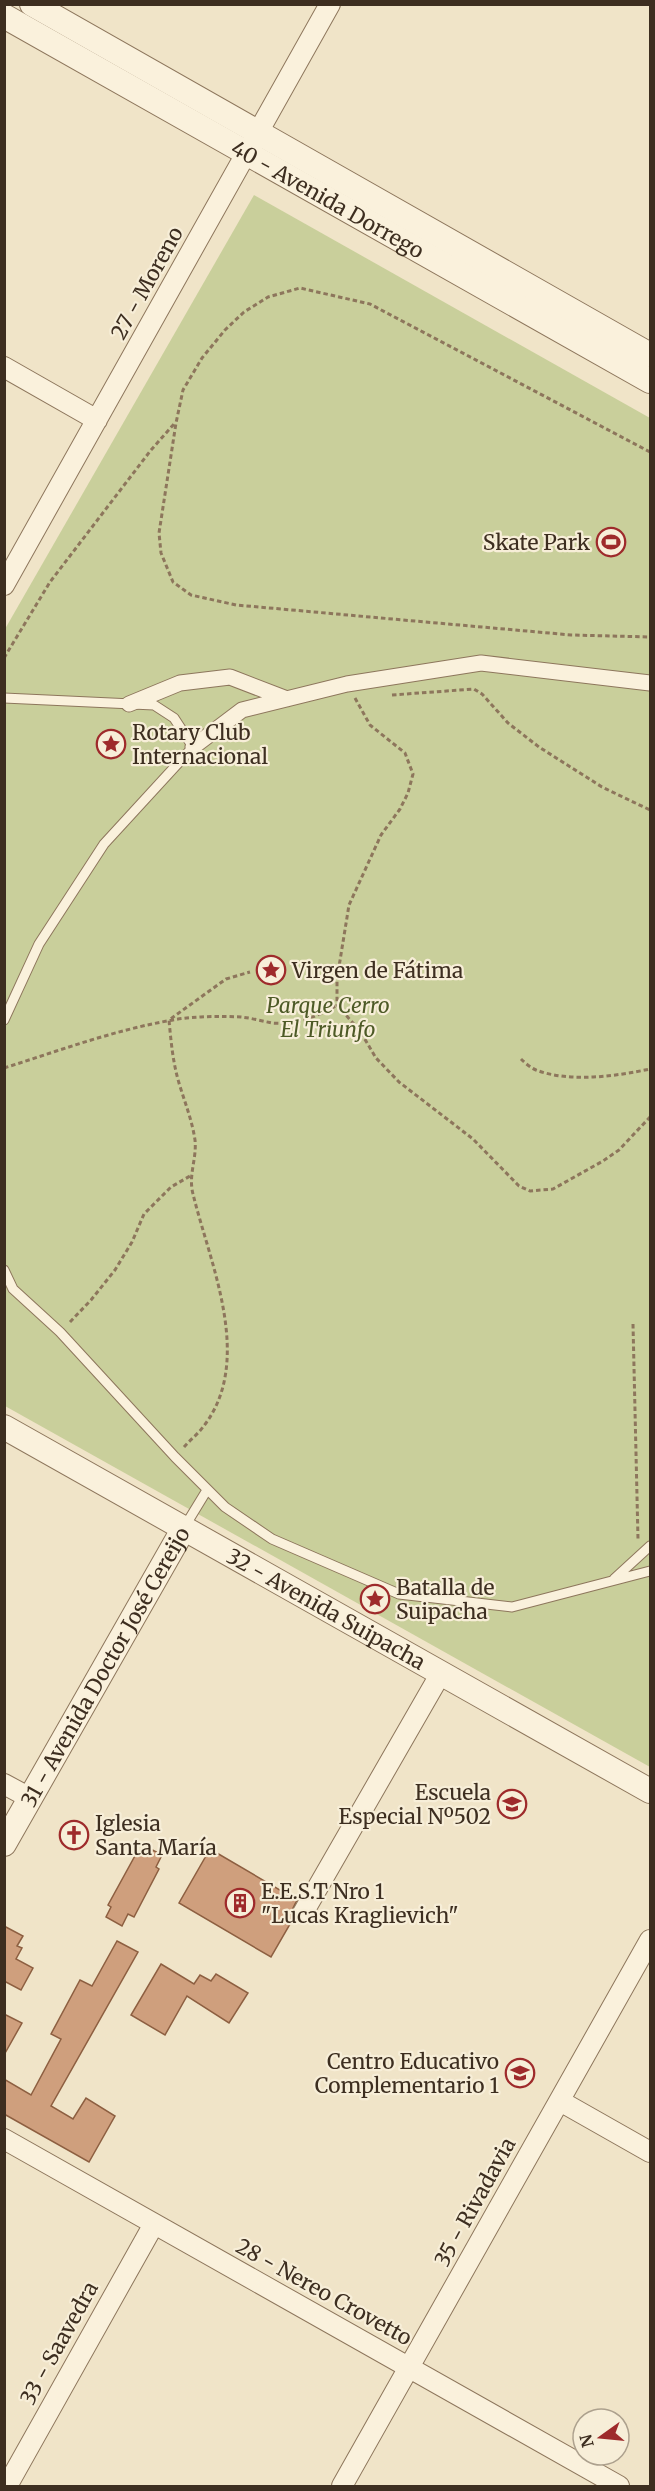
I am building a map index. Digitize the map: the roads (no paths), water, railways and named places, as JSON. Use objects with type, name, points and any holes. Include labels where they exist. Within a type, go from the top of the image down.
[{"type":"street","name":"40 - Avenida Dorrego","points":[[32,4],[254,143],[651,381]]},
{"type":"street","name":"27 - Moreno","points":[[4,585],[330,4]]},
{"type":"street","name":"40 - Avenida Dorrego","points":[[4,16],[254,143],[651,355]]},
{"type":"street","points":[[4,367],[97,420]]},
{"type":"street","points":[[193,747],[242,710],[288,699],[351,691],[481,663],[651,683]]},
{"type":"street","points":[[129,704],[180,683],[230,677],[288,699]]},
{"type":"street","name":"32 - Avenida Suipacha","points":[[4,1427],[651,1791]]},
{"type":"street","name":"31 - Avenida Doctor José Cereijo","points":[[4,1844],[183,1528]]},
{"type":"street","points":[[303,1914],[441,1673]]},
{"type":"street","points":[[4,1784],[30,1798]]},
{"type":"street","name":"35 - Rivadavia","points":[[342,2487],[651,1940]]},
{"type":"street","points":[[560,2101],[651,2152]]},
{"type":"street","name":"28 - Nereo Crovetto","points":[[4,2139],[619,2487]]},
{"type":"street","name":"33 - Saavedra","points":[[7,2487],[154,2224]]},
{"type":"lane","points":[[4,698],[154,705],[174,718],[193,747],[104,844],[39,944],[4,1020]]},
{"type":"lane","points":[[4,1270],[13,1289],[60,1332],[207,1490],[225,1507],[272,1539],[399,1594],[512,1607],[651,1571]]},
{"type":"lane","name":"31 - Avenida Doctor José Cereijo","points":[[183,1528],[207,1490]]},
{"type":"lane","points":[[613,1581],[651,1546]]},
{"type":"place","name":"Skate Park","points":[[611,542]]},
{"type":"place","name":"Rotary Club Internacional","points":[[111,744]]},
{"type":"place","name":"Virgen de Fátima","points":[[271,970]]},
{"type":"place","name":"Batalla de Suipacha","points":[[375,1599]]},
{"type":"place","name":"Escuela Especial Nº502","points":[[512,1804]]},
{"type":"place","name":"Iglesia Santa María","points":[[74,1835]]},
{"type":"place","name":"E.E.S.T Nro 1 \"Lucas Kraglievich\"","points":[[240,1903]]},
{"type":"place","name":"Centro Educativo Complementario 1","points":[[520,2073]]},
{"type":"park label","name":"Parque Cerro El Triunfo","points":[[328,1017]]}]
